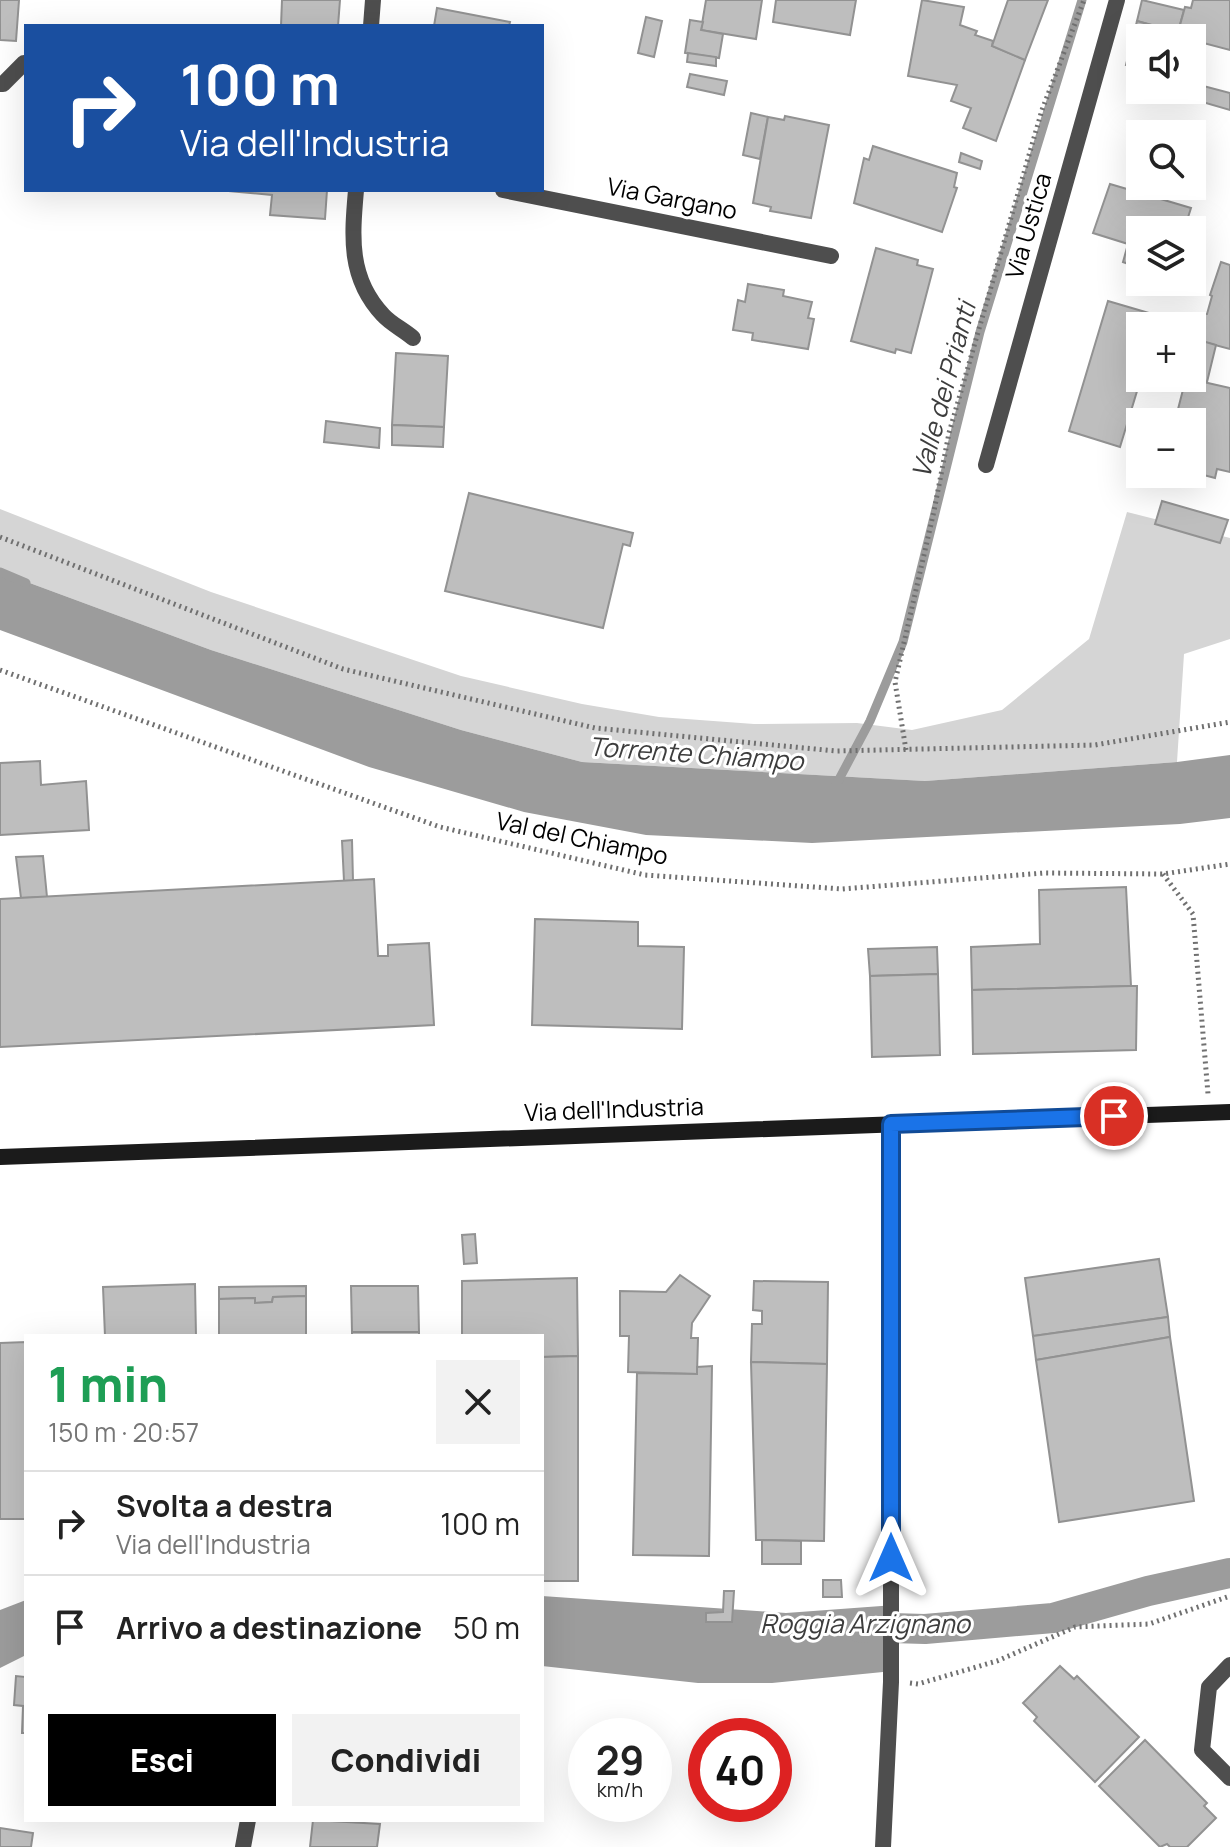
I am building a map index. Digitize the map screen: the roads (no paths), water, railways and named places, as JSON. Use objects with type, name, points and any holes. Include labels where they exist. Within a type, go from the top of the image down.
[{"type":"main road","name":"Via dell'Industria","points":[[0,1157],[1230,1112]]},
{"type":"street","points":[[371,24],[373,0]]},
{"type":"street","name":"Via Ustica","points":[[986,465],[1117,0]]},
{"type":"street","points":[[0,84],[24,63]]},
{"type":"street","points":[[356,192],[352,243],[363,288],[384,316],[413,338]]},
{"type":"street","name":"Via Gargano","points":[[513,192],[831,256]]},
{"type":"street","points":[[883,1847],[891,1682],[891,1124]]},
{"type":"street","points":[[1230,1665],[1209,1687],[1202,1750],[1230,1778]]},
{"type":"street","points":[[243,1847],[248,1822]]},
{"type":"water","points":[[0,572],[211,650],[461,730],[582,762],[925,781],[1177,762],[1230,755],[1230,818],[1180,824],[812,843],[646,835],[524,812],[369,767],[0,630]]},
{"type":"water","points":[[544,1596],[786,1613],[895,1605],[893,1671],[772,1683],[698,1683],[544,1666]]},
{"type":"water","points":[[24,1601],[24,1656],[0,1668],[0,1610]]},
{"type":"waterway","name":"Valle dei Prianti","points":[[836,785],[870,721],[903,642],[980,332],[1082,0]]},
{"type":"waterway","name":"Torrente Chiampo","points":[[0,572],[26,583]]},
{"type":"waterway","name":"Roggia Arzignano","points":[[858,1627],[925,1629],[1053,1618],[1148,1591],[1230,1573]]}]
